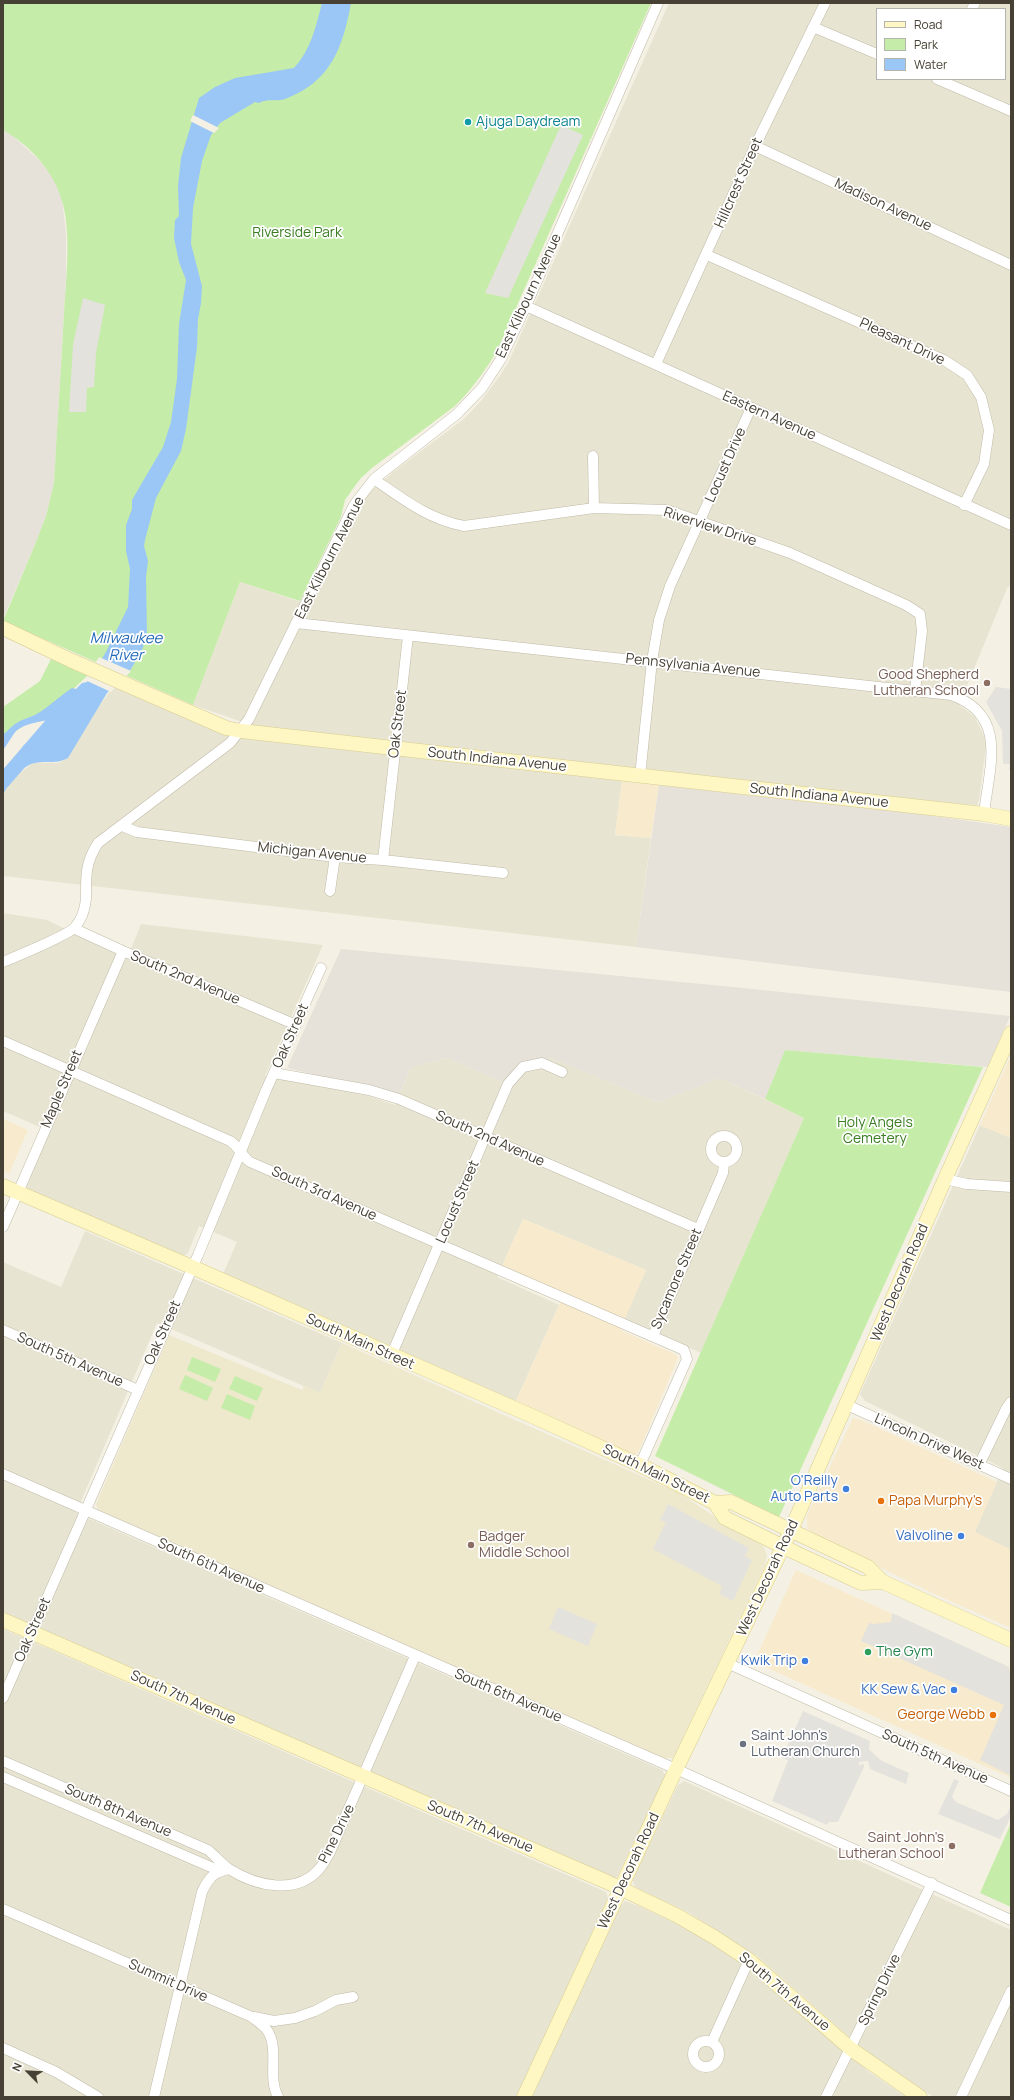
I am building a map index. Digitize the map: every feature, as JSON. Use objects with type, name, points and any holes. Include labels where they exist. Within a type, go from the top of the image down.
[{"type":"street","name":"East Kilbourn Avenue","points":[[75,928],[84,913],[86,904],[86,867],[90,855],[98,843],[230,743],[241,731],[249,719],[354,505],[374,479],[457,414],[482,388],[501,359],[526,306],[658,3]]},
{"type":"street","name":"Hillcrest Street","points":[[656,364],[707,255],[755,146],[825,3]]},
{"type":"street","points":[[813,27],[876,54]]},
{"type":"street","points":[[940,80],[1011,111]]},
{"type":"street","name":"Madison Avenue","points":[[755,146],[1011,265]]},
{"type":"street","name":"Pleasant Drive","points":[[707,255],[944,360],[967,375],[981,397],[989,430],[984,464],[964,505]]},
{"type":"street","name":"Eastern Avenue","points":[[526,306],[1011,525]]},
{"type":"street","name":"Locust Drive","points":[[640,776],[652,661],[659,620],[670,586],[751,408]]},
{"type":"street","points":[[593,456],[594,508]]},
{"type":"street","name":"Riverview Drive","points":[[374,479],[420,511],[448,523],[464,526],[594,508],[667,510],[699,523],[790,553],[923,612],[915,691]]},
{"type":"street","name":"Pennsylvania Avenue","points":[[296,623],[951,695],[963,699],[980,713],[986,720],[990,730],[992,754],[984,814]]},
{"type":"street","name":"South Indiana Avenue","points":[[3,628],[84,666],[226,728],[241,731],[984,814],[1011,819]]},
{"type":"street","name":"Oak Street","points":[[383,860],[394,749],[408,636]]},
{"type":"street","name":"Michigan Avenue","points":[[122,826],[137,832],[335,857],[383,860],[503,873]]},
{"type":"street","points":[[330,891],[335,857]]},
{"type":"street","points":[[3,962],[75,928]]},
{"type":"street","name":"South 2nd Avenue","points":[[75,928],[123,951],[296,1025]]},
{"type":"street","name":"Maple Street","points":[[3,1227],[123,951]]},
{"type":"street","name":"Oak Street","points":[[3,1698],[321,968]]},
{"type":"street","name":"West Decorah Road","points":[[524,2097],[676,1769],[791,1530],[847,1406],[945,1179],[1011,1034]]},
{"type":"street","name":"South 3rd Avenue","points":[[3,1041],[230,1141],[241,1151],[243,1157],[250,1162],[653,1336]]},
{"type":"street","name":"Locust Street","points":[[392,1356],[508,1084],[523,1067],[542,1063],[562,1072]]},
{"type":"street","name":"South 2nd Avenue","points":[[274,1073],[369,1090],[399,1099],[698,1229]]},
{"type":"street","name":"Sycamore Street","points":[[640,1465],[687,1359],[684,1350],[653,1336],[723,1173],[724,1163]]},
{"type":"street","points":[[945,1179],[967,1184],[1011,1187]]},
{"type":"street","name":"South Main Street","points":[[3,1186],[192,1267],[640,1465],[715,1503],[731,1502],[868,1567],[883,1582],[1011,1640]]},
{"type":"street","name":"South 5th Avenue","points":[[3,1330],[138,1390]]},
{"type":"street","points":[[979,1465],[1006,1409],[1011,1402]]},
{"type":"street","name":"Lincoln Drive West","points":[[847,1406],[1011,1479]]},
{"type":"street","name":"South 6th Avenue","points":[[3,1474],[84,1511],[676,1769],[932,1883],[1011,1920]]},
{"type":"street","name":"South Main Street","points":[[715,1503],[724,1518],[861,1584],[883,1582]]},
{"type":"street","name":"South 7th Avenue","points":[[3,1620],[621,1888],[678,1916],[749,1960],[851,2049],[920,2097]]},
{"type":"street","name":"Pine Drive","points":[[202,1863],[266,1885],[277,1886],[289,1886],[305,1879],[320,1868],[330,1852],[415,1656]]},
{"type":"street","name":"South 5th Avenue","points":[[727,1663],[1011,1791]]},
{"type":"street","name":"South 8th Avenue","points":[[3,1761],[208,1850],[225,1870]]},
{"type":"street","name":"South 8th Avenue","points":[[3,1777],[202,1863]]},
{"type":"street","points":[[154,2097],[202,1892],[208,1878],[225,1870]]},
{"type":"street","name":"Spring Drive","points":[[826,2097],[932,1883]]},
{"type":"street","name":"Summit Drive","points":[[3,1909],[252,2017],[266,2029],[271,2039],[274,2080],[278,2097]]},
{"type":"street","points":[[712,2042],[749,1960]]},
{"type":"street","points":[[961,2097],[1011,1991]]},
{"type":"street","points":[[252,2017],[274,2021],[295,2018],[315,2011],[336,2000],[353,1997]]},
{"type":"street","points":[[3,2048],[56,2072],[98,2097]]},
{"type":"shaded area","points":[[669,3],[1011,3],[1011,587],[1008,586],[959,705],[975,717],[984,736],[986,746],[979,800],[977,805],[932,802],[254,726],[193,705],[240,582],[310,605],[364,497],[393,472],[465,418],[481,401],[508,363]]},
{"type":"shaded area","points":[[561,125],[583,135],[508,298],[485,293]]},
{"type":"shaded area","points":[[3,130],[14,137],[38,159],[53,177],[62,199],[66,233],[66,277],[54,483],[46,516],[3,619]]},
{"type":"shaded area","points":[[83,298],[105,305],[96,353],[94,387],[87,388],[86,412],[69,412],[73,345]]},
{"type":"shaded area","points":[[114,686],[219,732],[622,781],[615,835],[651,838],[636,947],[3,876],[3,795],[5,790],[19,773],[33,763],[58,763],[68,758],[94,713]]},
{"type":"shaded area","points":[[996,687],[1011,689],[1011,770],[1009,770],[1010,764],[1003,764],[1002,731],[986,702]]},
{"type":"shaded area","points":[[622,781],[659,785],[651,838],[615,835]]},
{"type":"shaded area","points":[[659,785],[920,814],[1011,827],[1011,992],[636,947]]},
{"type":"shaded area","points":[[3,913],[47,920],[127,959],[141,924],[323,945],[265,1076],[363,1094],[395,1105],[411,1067],[447,1058],[510,1085],[519,1068],[551,1058],[658,1102],[720,1078],[804,1118],[701,1353],[624,1319],[646,1270],[523,1219],[497,1277],[559,1305],[515,1403],[421,1360],[223,1274],[237,1242],[199,1226],[188,1253],[183,1256],[28,1189],[26,1186],[49,1131],[3,1111]]},
{"type":"shaded area","points":[[341,949],[733,987],[1010,1016],[988,1067],[785,1050],[765,1099],[720,1078],[658,1102],[551,1058],[519,1068],[510,1085],[447,1058],[411,1067],[399,1095],[287,1068]]},
{"type":"shaded area","points":[[1011,1055],[1011,1138],[980,1125]]},
{"type":"shaded area","points":[[3,1119],[28,1130],[9,1174],[3,1171]]},
{"type":"shaded area","points":[[980,1125],[1011,1138],[1011,1550],[974,1532],[1003,1468],[865,1401],[860,1394]]},
{"type":"shaded area","points":[[523,1219],[646,1270],[620,1330],[675,1354],[678,1358],[638,1453],[633,1454],[515,1403],[564,1294],[502,1266]]},
{"type":"shaded area","points":[[85,1231],[342,1343],[320,1393],[157,1323],[76,1513],[662,1770],[666,1776],[617,1877],[614,1878],[3,1612],[3,1262],[61,1287]]},
{"type":"shaded area","name":"Badger Middle School","points":[[169,1335],[302,1390],[304,1385],[320,1393],[342,1343],[679,1493],[715,1517],[762,1543],[767,1555],[765,1565],[673,1758],[664,1758],[98,1510],[96,1504]]},
{"type":"shaded area","points":[[853,1418],[861,1420],[997,1482],[975,1532],[1011,1550],[1011,1628],[932,1593],[816,1536],[807,1528],[807,1515]]},
{"type":"shaded area","points":[[668,1504],[749,1548],[745,1556],[752,1560],[733,1601],[719,1594],[722,1586],[653,1549],[666,1522],[660,1520]]},
{"type":"shaded area","points":[[796,1570],[1011,1668],[1011,1778],[754,1662]]},
{"type":"shaded area","points":[[558,1607],[597,1624],[588,1646],[549,1629]]},
{"type":"shaded area","points":[[892,1613],[1009,1667],[1009,1671],[1011,1670],[1011,1776],[980,1760],[1004,1705],[861,1641],[869,1623],[891,1622]]},
{"type":"shaded area","points":[[3,1629],[606,1892],[608,1898],[516,2097],[3,2097]]},
{"type":"shaded area","points":[[803,1711],[870,1741],[869,1749],[882,1761],[909,1773],[906,1784],[870,1769],[868,1761],[859,1762],[859,1765],[864,1764],[864,1767],[838,1822],[829,1822],[827,1825],[772,1801],[788,1760],[782,1758]]},
{"type":"shaded area","points":[[954,1779],[959,1781],[952,1797],[956,1802],[998,1820],[1007,1814],[1011,1805],[1011,1816],[1000,1839],[938,1814]]},
{"type":"shaded area","points":[[684,1781],[1011,1930],[1011,2097],[932,2096],[862,2048],[757,1956],[688,1912],[635,1887],[633,1880],[643,1857],[678,1785]]},
{"type":"shaded area","points":[[625,1901],[692,1931],[735,1959],[869,2072],[906,2097],[530,2097],[620,1907]]},
{"type":"green space","name":"Riverside Park","points":[[3,3],[651,3],[496,353],[472,387],[455,406],[372,468],[360,479],[345,500],[341,517],[300,601],[240,582],[193,705],[3,621],[46,516],[54,483],[67,270],[67,239],[64,210],[57,187],[52,177],[30,150],[3,130]]},
{"type":"green space","points":[[51,659],[88,675],[62,700],[3,740],[3,707],[40,681]]},
{"type":"green space","name":"Holy Angels Cemetery","points":[[785,1050],[983,1067],[779,1517],[655,1456],[804,1118],[765,1099]]},
{"type":"green space","points":[[192,1357],[221,1369],[215,1382],[187,1370]]},
{"type":"green space","points":[[185,1375],[213,1388],[207,1401],[179,1389]]},
{"type":"green space","points":[[235,1376],[263,1388],[257,1401],[229,1389]]},
{"type":"green space","points":[[227,1394],[255,1406],[250,1420],[221,1408]]},
{"type":"green space","points":[[1011,1823],[1011,1907],[980,1893]]},
{"type":"water","points":[[322,3],[351,3],[344,34],[339,48],[324,73],[314,83],[301,92],[282,100],[265,101],[259,103],[255,102],[220,123],[211,135],[202,161],[193,208],[191,244],[202,286],[198,319],[197,347],[186,429],[181,451],[156,498],[145,540],[144,546],[148,561],[146,577],[147,636],[142,650],[131,669],[107,693],[68,758],[56,762],[40,762],[30,764],[20,771],[3,795],[3,776],[17,762],[24,745],[65,722],[65,719],[39,722],[20,728],[16,731],[3,750],[3,735],[20,721],[40,712],[72,688],[76,689],[82,683],[87,682],[106,652],[128,607],[130,569],[126,551],[126,525],[132,509],[132,500],[163,447],[171,422],[177,379],[179,324],[186,280],[179,262],[174,238],[175,220],[179,216],[178,186],[181,158],[199,98],[215,87],[235,78],[294,68],[309,46]]},
{"type":"pier","points":[[193,115],[219,128],[214,133],[190,121]]},
{"type":"pier","points":[[99,657],[131,671],[111,692],[85,680]]},
{"type":"waterway","name":"Milwaukee River","points":[[3,781],[54,722],[72,707]]},
{"type":"place","name":"Ajuga Daydream","points":[[468,122]]},
{"type":"place","name":"Good Shepherd Lutheran School","points":[[987,683]]},
{"type":"place","name":"O'Reilly Auto Parts","points":[[846,1489]]},
{"type":"place","name":"Papa Murphy's","points":[[881,1501]]},
{"type":"place","name":"Valvoline","points":[[961,1536]]},
{"type":"place","name":"Badger Middle School","points":[[471,1545]]},
{"type":"place","name":"The Gym","points":[[868,1652]]},
{"type":"place","name":"Kwik Trip","points":[[805,1661]]},
{"type":"place","name":"KK Sew & Vac","points":[[954,1690]]},
{"type":"place","name":"George Webb","points":[[993,1715]]},
{"type":"place","name":"Saint John's Lutheran Church","points":[[743,1744]]},
{"type":"place","name":"Saint John's Lutheran School","points":[[952,1846]]}]
